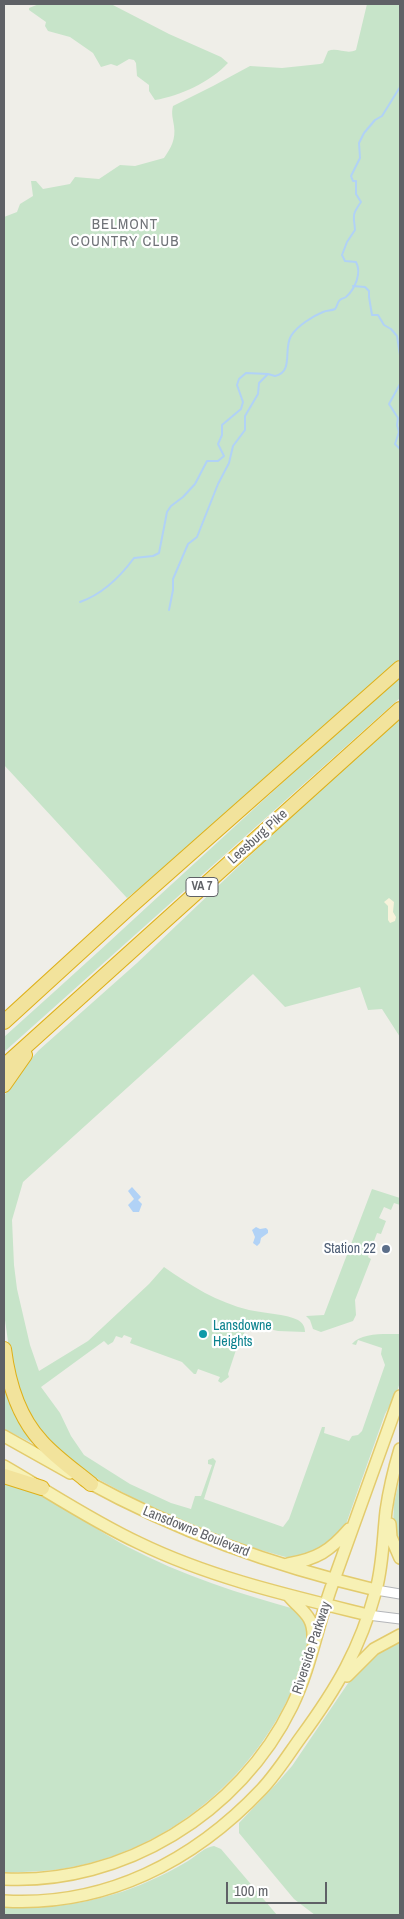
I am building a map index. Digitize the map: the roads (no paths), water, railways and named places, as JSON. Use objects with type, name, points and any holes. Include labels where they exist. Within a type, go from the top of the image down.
[{"type":"highway","name":"VA 7","points":[[4,1022],[400,668]]},
{"type":"highway","name":"Leesburg Pike","points":[[4,1066],[400,709]]},
{"type":"highway","points":[[4,1009],[62,970]]},
{"type":"highway","points":[[4,1085],[21,1060],[51,1023]]},
{"type":"highway","points":[[4,1348],[8,1376],[14,1394],[30,1425],[40,1440],[58,1458],[91,1484]]},
{"type":"highway","points":[[4,1476],[42,1488]]},
{"type":"main road","name":"Riverside Parkway","points":[[4,1879],[40,1879],[92,1870],[147,1850],[194,1822],[241,1779],[269,1745],[294,1701],[334,1580],[400,1396]]},
{"type":"main road","name":"Lansdowne Boulevard","points":[[4,1436],[91,1484],[162,1520],[208,1540],[334,1580],[376,1590]]},
{"type":"main road","name":"Riverside Parkway","points":[[4,1901],[36,1902],[94,1892],[149,1873],[188,1852],[226,1825],[263,1787],[331,1695],[351,1660],[376,1590],[383,1556],[388,1498],[400,1449]]},
{"type":"main road","name":"Lansdowne Boulevard","points":[[4,1466],[140,1544],[184,1562],[288,1595],[368,1614]]},
{"type":"main road","points":[[388,1498],[391,1537],[400,1558]]},
{"type":"main road","points":[[283,1564],[309,1560],[322,1554],[336,1544],[356,1522]]},
{"type":"main road","points":[[288,1595],[298,1607],[305,1611],[312,1622],[312,1651]]},
{"type":"main road","points":[[331,1695],[374,1649],[400,1635]]},
{"type":"street","name":"Lansdowne Boulevard","points":[[376,1590],[400,1594]]},
{"type":"street","name":"Lansdowne Boulevard","points":[[368,1614],[400,1620]]},
{"type":"water","points":[[132,1187],[141,1197],[138,1200],[142,1204],[139,1212],[133,1212],[128,1205],[134,1199],[128,1191]]},
{"type":"water","points":[[256,1227],[268,1230],[268,1233],[261,1238],[257,1246],[253,1243],[255,1237],[252,1230]]},
{"type":"waterway","points":[[80,602],[104,590],[123,572],[134,558],[153,556],[159,553],[167,512],[171,506],[195,484],[207,461],[218,461],[224,456],[218,444],[222,435],[222,425],[241,409],[243,402],[237,385],[239,379],[246,373],[275,376],[281,374],[286,365],[289,341],[294,332],[315,316],[324,311],[335,309],[340,300],[346,297],[352,290],[357,281],[358,266],[356,262],[345,261],[342,255],[347,242],[355,230],[354,213],[361,202],[356,194],[356,181],[353,181],[351,176],[360,158],[359,143],[364,133],[375,120],[382,116],[400,87]]},
{"type":"waterway","points":[[353,286],[365,287],[369,291],[372,315],[378,315],[384,325],[397,336],[400,355]]},
{"type":"waterway","points":[[400,358],[400,363]]},
{"type":"waterway","points":[[169,610],[173,579],[188,544],[197,537],[218,484],[229,463],[233,446],[245,430],[245,416],[258,394],[259,383],[268,374]]},
{"type":"waterway","points":[[400,384],[389,404],[398,418],[399,432],[395,444],[400,449]]},
{"type":"place","name":"Station 22","points":[[386,1249]]},
{"type":"place","name":"Lansdowne Heights","points":[[203,1334]]},
{"type":"district","name":"BELMONT COUNTRY CLUB","points":[[125,234]]}]
